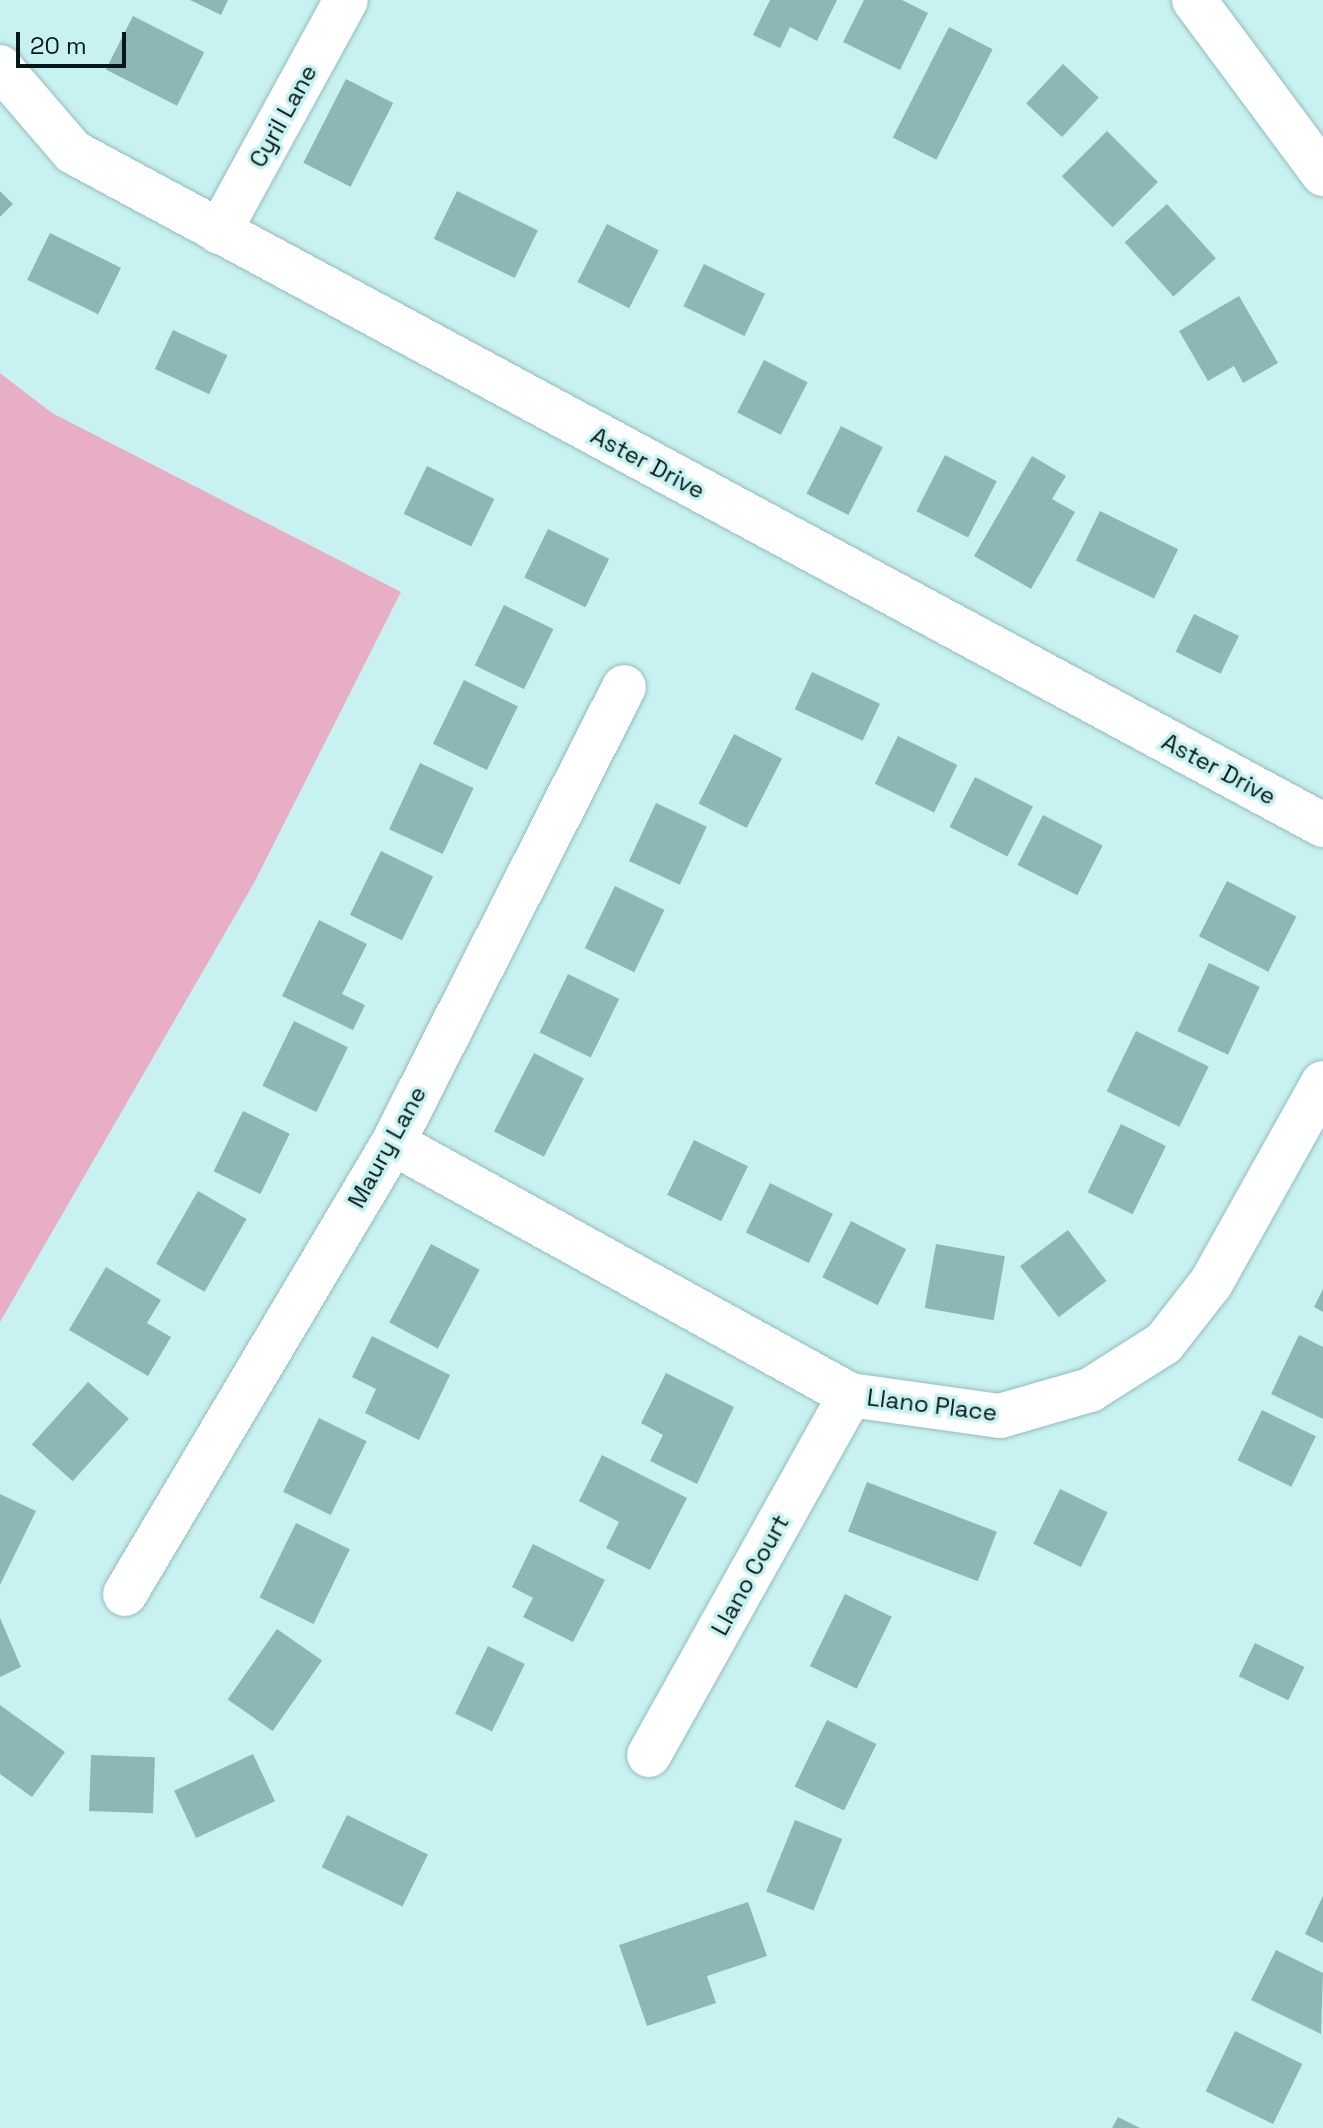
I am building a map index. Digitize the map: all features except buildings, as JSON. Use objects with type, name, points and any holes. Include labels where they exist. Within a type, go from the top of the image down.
[{"type":"street","name":"Cyril Lane","points":[[219,232],[346,0]]},
{"type":"street","points":[[1194,0],[1323,174]]},
{"type":"street","name":"Aster Drive","points":[[0,67],[73,152],[1323,825]]},
{"type":"street","name":"Maury Lane","points":[[125,1594],[393,1143],[624,687]]},
{"type":"street","name":"Llano Place","points":[[393,1143],[850,1395],[1000,1416],[1090,1390],[1164,1343],[1211,1283],[1323,1083]]},
{"type":"street","name":"Llano Court","points":[[649,1755],[850,1395]]},
{"type":"shaded area","points":[[0,373],[52,413],[401,592],[254,883],[0,1322]]}]
